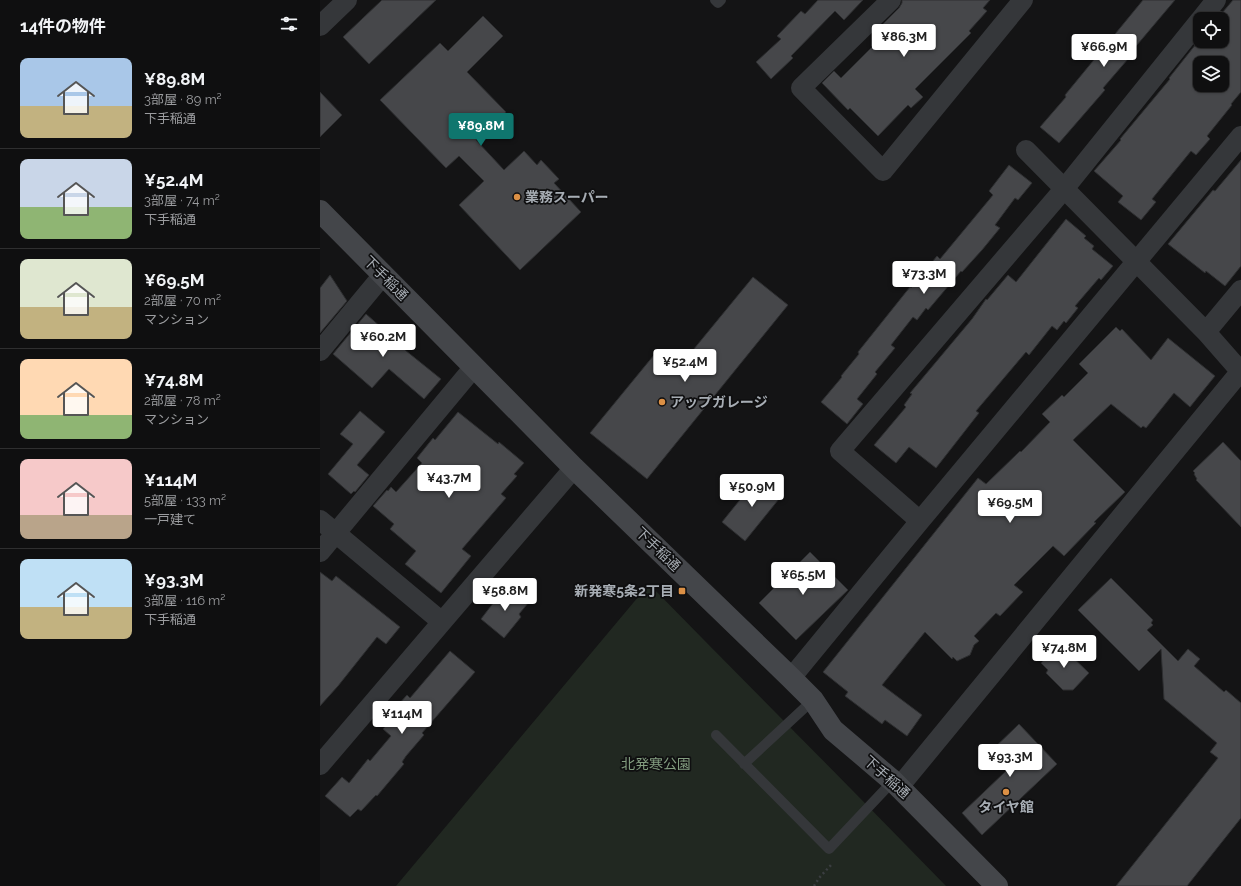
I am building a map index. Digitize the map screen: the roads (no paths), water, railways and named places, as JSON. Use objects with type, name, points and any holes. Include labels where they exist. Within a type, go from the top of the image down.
[{"type":"main road","name":"下手稲通","points":[[320,211],[574,468],[792,678],[813,700],[833,730],[896,784],[997,886]]},
{"type":"street","points":[[320,26],[347,0]]},
{"type":"street","points":[[891,0],[801,88],[883,171],[1023,0]]},
{"type":"street","points":[[1206,12],[1216,0]]},
{"type":"street","points":[[920,521],[840,451],[1064,189],[1193,28]]},
{"type":"street","points":[[792,678],[920,521],[1241,136]]},
{"type":"street","points":[[896,784],[1241,372],[1206,332],[1026,150]]},
{"type":"street","points":[[320,351],[383,276]]},
{"type":"street","points":[[1206,332],[1241,290]]},
{"type":"street","points":[[320,552],[474,367]]},
{"type":"street","points":[[320,765],[574,468]]},
{"type":"street","points":[[320,520],[442,622]]},
{"type":"lane","points":[[715,0],[718,3],[721,0]]},
{"type":"lane","points":[[744,764],[813,700]]},
{"type":"lane","points":[[716,736],[829,849],[896,784]]},
{"type":"place","name":"業務スーパー","points":[[517,197]]},
{"type":"place","name":"アップガレージ","points":[[662,402]]},
{"type":"place","name":"新発寒5条2丁目","points":[[682,591]]},
{"type":"place","name":"タイヤ館","points":[[1006,792]]},
{"type":"park label","name":"北発寒公園","points":[[656,764]]}]
